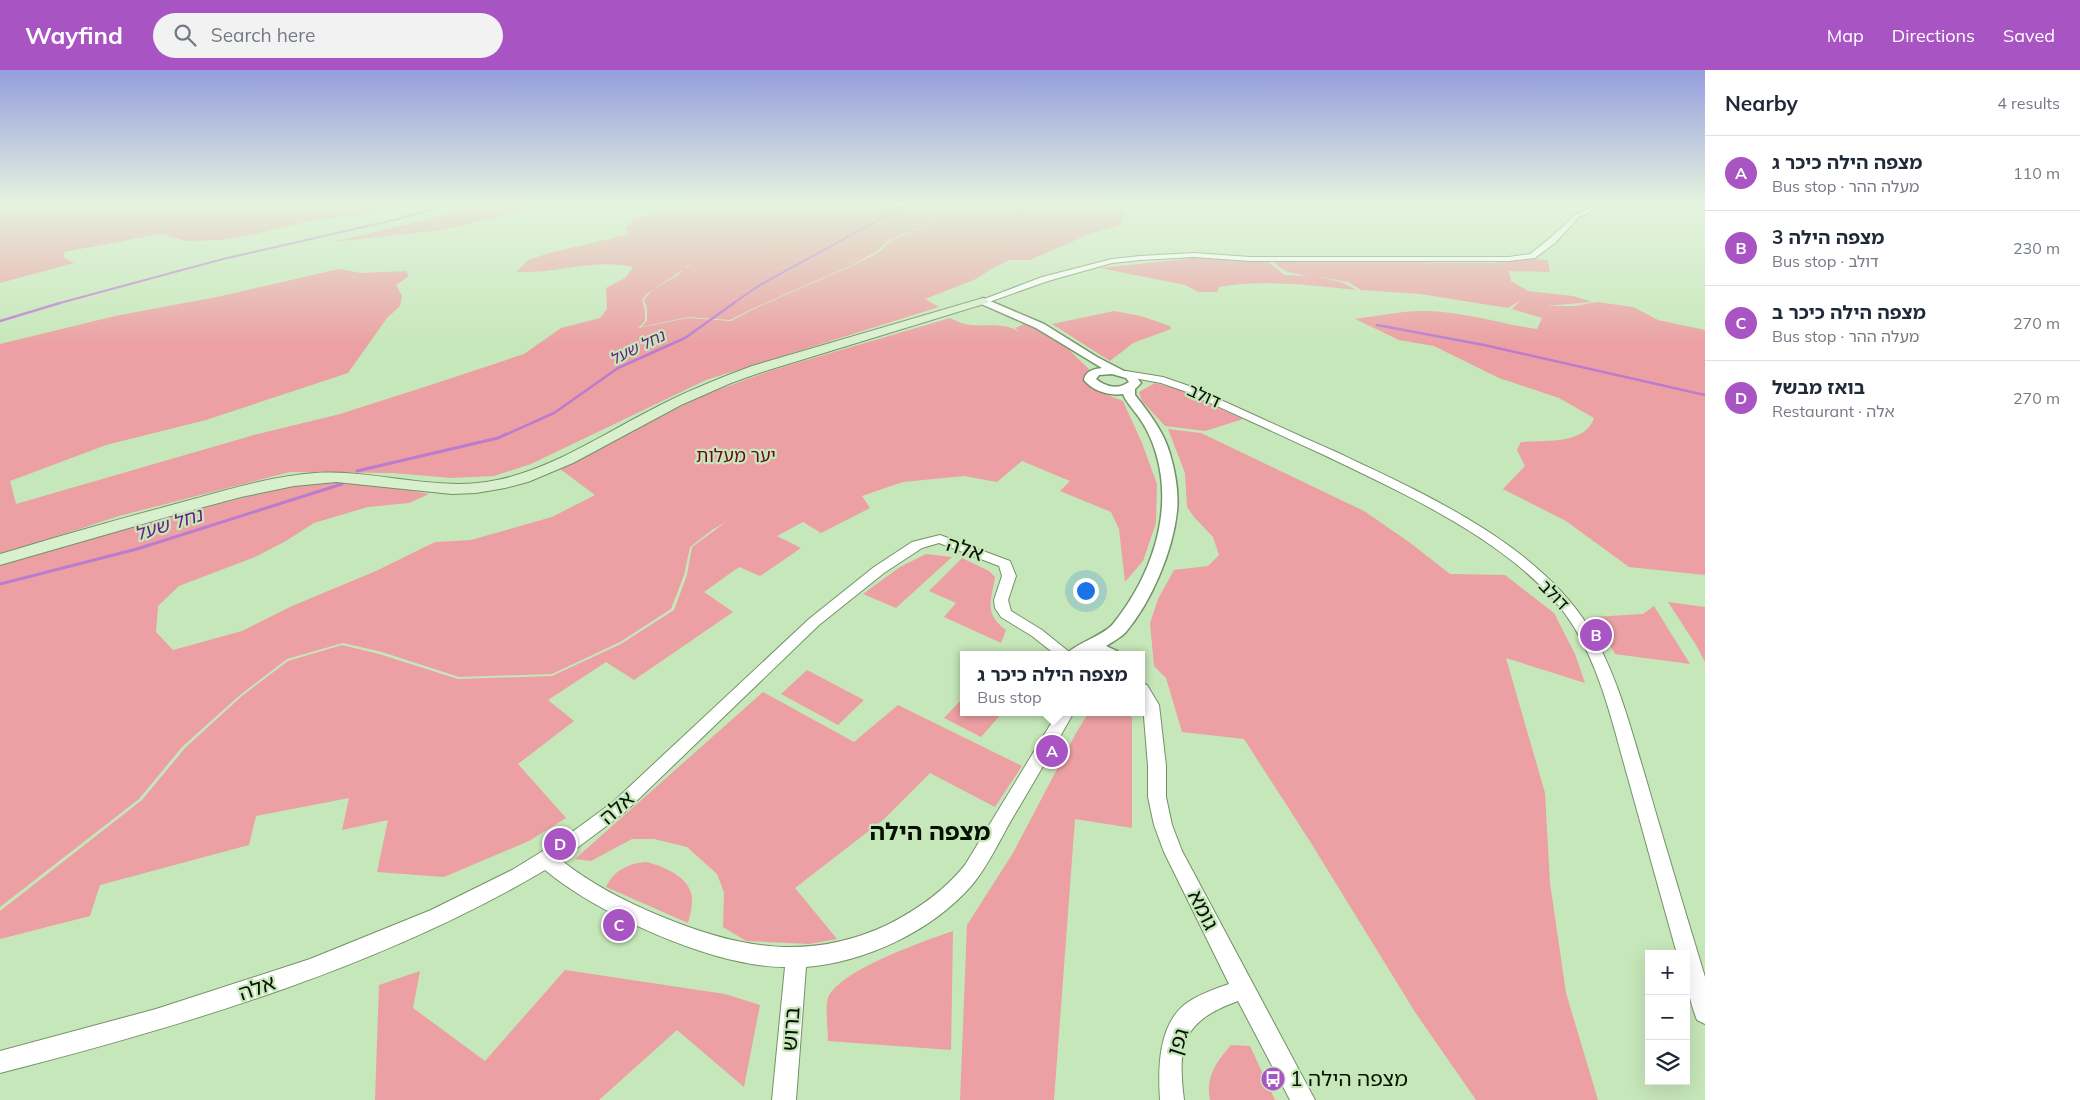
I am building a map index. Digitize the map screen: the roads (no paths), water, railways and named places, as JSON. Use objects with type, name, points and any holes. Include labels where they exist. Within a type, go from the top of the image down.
[{"type":"main road","points":[[0,560],[206,501],[280,483],[313,478],[372,479],[457,489],[498,485],[547,470],[676,402],[721,382],[776,363],[983,301]]},
{"type":"street","points":[[983,301],[1045,279],[1112,261],[1140,258],[1208,255],[1250,259],[1509,259],[1532,256],[1540,250]]},
{"type":"street","points":[[983,301],[1040,326],[1093,359],[1134,380],[1129,395],[1150,422],[1162,453],[1169,486],[1170,511],[1161,553],[1144,592],[1118,630],[1108,638],[1080,651]]},
{"type":"street","points":[[1093,359],[1095,369],[1090,380],[1094,385],[1108,389],[1136,403]]},
{"type":"street","points":[[1092,374],[1104,371],[1122,373]]},
{"type":"street","name":"דולב","points":[[1122,373],[1163,380],[1188,389],[1382,478],[1449,513],[1509,554],[1537,577],[1562,602],[1581,625],[1607,676],[1705,1013]]},
{"type":"street","name":"דולב","points":[[1132,386],[1163,380]]},
{"type":"street","points":[[1108,389],[1132,386]]},
{"type":"street","name":"אלה","points":[[0,1062],[193,1010],[270,984],[369,946],[495,890],[548,860],[589,833],[619,807],[814,622],[879,570],[917,545],[940,539],[1005,564],[1009,576],[1002,600],[1002,608],[1006,614],[1037,633],[1076,651]]},
{"type":"street","points":[[1115,651],[1117,638],[1124,621]]},
{"type":"street","points":[[1088,651],[1101,651]]},
{"type":"street","name":"גומא","points":[[1146,700],[1157,766],[1157,797],[1162,825],[1173,852],[1243,989],[1304,1100]]},
{"type":"street","points":[[548,860],[568,878],[598,898],[686,938],[754,955],[809,959],[863,946],[892,933],[928,912],[956,890],[972,871],[1064,716]]},
{"type":"street","name":"ברוש","points":[[784,1100],[796,958]]},
{"type":"street","name":"גפן","points":[[1172,1100],[1169,1078],[1175,1039],[1186,1018],[1206,1004],[1243,989]]},
{"type":"waterway","points":[[56,304],[262,250]]},
{"type":"waterway","name":"נחל שעל","points":[[732,304],[760,285],[824,250]]},
{"type":"waterway","points":[[0,321],[60,303]]},
{"type":"waterway","name":"נחל שעל","points":[[503,436],[554,413],[618,368],[685,338],[734,303]]},
{"type":"waterway","points":[[1377,325],[1484,345],[1705,395]]},
{"type":"waterway","name":"נחל שעל","points":[[357,471],[498,438],[506,434]]},
{"type":"waterway","name":"נחל שעל","points":[[0,584],[137,549],[342,484]]},
{"type":"place","name":"מצפה הילה 3","points":[[1596,635]]},
{"type":"place","name":"מצפה הילה כיכר ג","points":[[1052,751]]},
{"type":"place","name":"בואז מבשל","points":[[560,844]]},
{"type":"place","name":"מצפה הילה כיכר ב","points":[[619,925]]},
{"type":"place","name":"מצפה הילה 1","points":[[1273,1079]]},
{"type":"district","name":"מצפה הילה","points":[[930,832]]},
{"type":"park label","name":"יער מעלות","points":[[736,456]]}]
